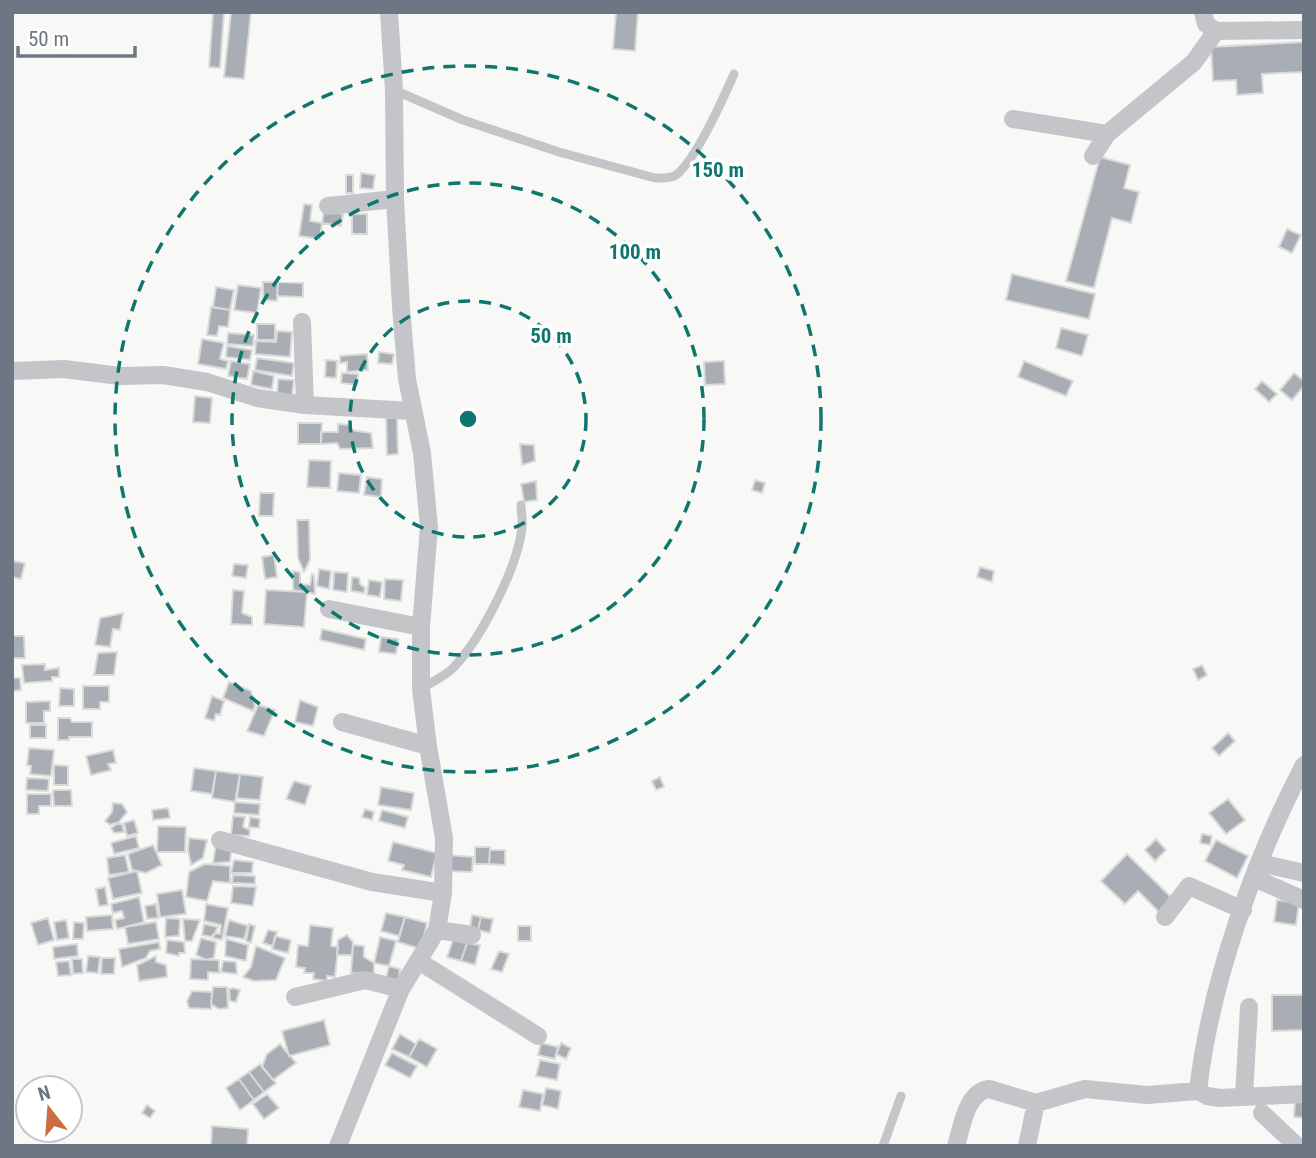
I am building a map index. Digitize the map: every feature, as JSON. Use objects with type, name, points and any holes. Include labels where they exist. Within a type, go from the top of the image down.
[{"type":"street","points":[[338,1146],[401,989],[420,962],[437,930],[443,893],[444,838],[421,689],[429,527],[422,453],[412,411],[401,307],[389,12]]},
{"type":"street","points":[[1203,12],[1206,24],[1216,31],[1304,30]]},
{"type":"street","points":[[1093,156],[1107,134],[1194,62],[1216,31]]},
{"type":"street","points":[[1013,119],[1107,134]]},
{"type":"street","points":[[328,206],[395,199]]},
{"type":"street","points":[[302,322],[305,405]]},
{"type":"street","points":[[12,371],[64,369],[120,376],[163,375],[207,382],[257,398],[305,405],[412,411]]},
{"type":"street","points":[[329,608],[422,627]]},
{"type":"street","points":[[342,722],[428,746]]},
{"type":"street","points":[[1198,1091],[1216,990],[1257,870],[1290,790],[1304,765]]},
{"type":"street","points":[[220,840],[372,882],[443,893]]},
{"type":"street","points":[[1257,870],[1304,873]]},
{"type":"street","points":[[1257,870],[1304,900]]},
{"type":"street","points":[[1165,917],[1188,886],[1243,910]]},
{"type":"street","points":[[437,930],[472,935]]},
{"type":"street","points":[[420,962],[538,1036]]},
{"type":"street","points":[[295,997],[365,980],[401,989]]},
{"type":"street","points":[[1244,1096],[1249,1007]]},
{"type":"street","points":[[956,1146],[968,1107],[983,1090],[996,1090],[1036,1103],[1085,1089],[1147,1095],[1198,1091],[1220,1098],[1304,1094]]},
{"type":"street","points":[[1027,1146],[1036,1103]]},
{"type":"street","points":[[1262,1113],[1297,1146]]},
{"type":"lane","points":[[394,90],[463,121],[559,152],[655,178],[670,178],[678,174],[692,155],[715,116],[734,74]]},
{"type":"lane","points":[[421,689],[451,670],[458,662],[498,599],[514,560],[522,527],[520,505]]},
{"type":"lane","points":[[883,1146],[901,1096]]},
{"type":"building","points":[[213,12],[224,12],[220,68],[209,67]]},
{"type":"building","points":[[231,12],[251,12],[244,79],[224,77]]},
{"type":"building","points":[[616,12],[638,12],[635,51],[613,49]]},
{"type":"building","points":[[1304,42],[1304,72],[1262,74],[1263,93],[1237,95],[1236,80],[1213,81],[1211,47]]},
{"type":"building","points":[[1100,157],[1130,165],[1124,188],[1139,192],[1131,223],[1112,218],[1094,288],[1066,281]]},
{"type":"building","points":[[361,173],[375,175],[373,189],[360,188]]},
{"type":"building","points":[[346,175],[353,175],[353,193],[346,193]]},
{"type":"building","points":[[304,204],[312,205],[310,221],[322,223],[320,239],[299,236]]},
{"type":"building","points":[[324,211],[343,214],[341,226],[322,223]]},
{"type":"building","points":[[352,214],[367,214],[367,234],[352,234]]},
{"type":"building","points":[[1287,229],[1301,235],[1292,253],[1279,247]]},
{"type":"building","points":[[1012,274],[1095,294],[1089,319],[1006,300]]},
{"type":"building","points":[[263,282],[278,282],[277,301],[263,300]]},
{"type":"building","points":[[278,282],[303,283],[303,297],[277,296]]},
{"type":"building","points":[[238,285],[261,288],[257,313],[234,310]]},
{"type":"building","points":[[216,287],[234,290],[230,310],[213,307]]},
{"type":"building","points":[[211,307],[230,310],[228,327],[219,326],[217,336],[207,335]]},
{"type":"building","points":[[257,324],[275,324],[275,340],[257,340]]},
{"type":"building","points":[[1061,328],[1088,335],[1082,356],[1056,348]]},
{"type":"building","points":[[277,331],[292,332],[290,357],[255,354],[256,341],[276,342]]},
{"type":"building","points":[[228,333],[254,335],[253,346],[227,344]]},
{"type":"building","points":[[202,339],[224,343],[220,359],[228,361],[226,369],[198,364]]},
{"type":"building","points":[[227,346],[252,350],[250,360],[226,357]]},
{"type":"building","points":[[379,352],[394,354],[392,364],[378,363]]},
{"type":"building","points":[[367,354],[368,370],[347,372],[347,362],[340,363],[340,356]]},
{"type":"building","points":[[257,358],[294,363],[292,376],[255,370]]},
{"type":"building","points":[[326,360],[337,361],[336,378],[325,377]]},
{"type":"building","points":[[231,361],[250,364],[247,379],[228,376]]},
{"type":"building","points":[[724,361],[725,384],[705,385],[704,362]]},
{"type":"building","points":[[1024,361],[1073,381],[1066,396],[1018,377]]},
{"type":"building","points":[[253,371],[274,376],[272,389],[251,385]]},
{"type":"building","points":[[342,373],[358,374],[357,385],[341,383]]},
{"type":"building","points":[[1294,373],[1304,381],[1304,386],[1292,400],[1280,390]]},
{"type":"building","points":[[278,379],[294,380],[292,397],[277,396]]},
{"type":"building","points":[[1262,381],[1277,394],[1269,402],[1255,389]]},
{"type":"building","points":[[195,396],[212,398],[210,423],[193,422]]},
{"type":"building","points":[[386,418],[397,418],[398,454],[387,455]]},
{"type":"building","points":[[298,423],[322,423],[321,444],[298,444]]},
{"type":"building","points":[[338,424],[349,425],[351,430],[371,433],[373,448],[340,449],[337,443],[321,444],[321,432],[338,432]]},
{"type":"building","points":[[520,444],[534,445],[535,461],[522,465]]},
{"type":"building","points":[[309,460],[331,461],[330,488],[307,487]]},
{"type":"building","points":[[339,473],[361,475],[359,493],[337,491]]},
{"type":"building","points":[[367,477],[382,479],[381,497],[364,495]]},
{"type":"building","points":[[755,480],[765,483],[762,493],[752,490]]},
{"type":"building","points":[[536,481],[537,500],[524,502],[521,484]]},
{"type":"building","points":[[260,493],[274,493],[273,516],[259,516]]},
{"type":"building","points":[[297,520],[309,520],[310,560],[304,572],[298,558]]},
{"type":"building","points":[[274,555],[277,577],[265,579],[262,557]]},
{"type":"building","points":[[12,561],[25,563],[21,579],[12,577]]},
{"type":"building","points":[[234,564],[248,565],[246,578],[232,576]]},
{"type":"building","points":[[980,567],[994,571],[992,582],[977,577]]},
{"type":"building","points":[[319,569],[331,571],[329,589],[317,586]]},
{"type":"building","points":[[293,571],[300,572],[300,584],[310,585],[312,574],[314,575],[315,594],[293,590]]},
{"type":"building","points":[[334,572],[348,573],[347,592],[333,590]]},
{"type":"building","points":[[352,577],[359,578],[360,584],[365,588],[364,593],[351,591]]},
{"type":"building","points":[[385,579],[403,580],[401,601],[384,599]]},
{"type":"building","points":[[369,580],[382,582],[380,597],[367,595]]},
{"type":"building","points":[[233,590],[244,591],[242,613],[252,617],[252,625],[231,624]]},
{"type":"building","points":[[266,590],[307,592],[304,627],[264,624]]},
{"type":"building","points":[[123,613],[120,630],[113,629],[110,647],[95,645],[100,618]]},
{"type":"building","points":[[322,629],[366,639],[364,650],[320,640]]},
{"type":"building","points":[[12,636],[24,636],[25,658],[12,658]]},
{"type":"building","points":[[381,637],[398,639],[396,654],[379,652]]},
{"type":"building","points":[[117,652],[114,675],[94,675],[98,653]]},
{"type":"building","points":[[45,664],[45,670],[59,668],[59,677],[52,677],[52,681],[24,683],[22,665]]},
{"type":"building","points":[[1202,665],[1207,675],[1198,680],[1193,669]]},
{"type":"building","points":[[12,678],[20,678],[21,690],[12,691]]},
{"type":"building","points":[[229,682],[251,691],[255,706],[253,711],[223,698]]},
{"type":"building","points":[[83,686],[109,686],[109,702],[100,702],[100,709],[83,709]]},
{"type":"building","points":[[60,688],[74,689],[74,706],[59,706]]},
{"type":"building","points":[[212,696],[224,701],[220,715],[216,714],[214,721],[205,718]]},
{"type":"building","points":[[300,700],[318,707],[313,726],[295,722]]},
{"type":"building","points":[[50,701],[50,711],[44,711],[44,723],[26,723],[26,702]]},
{"type":"building","points":[[258,705],[275,710],[264,736],[247,731]]},
{"type":"building","points":[[58,718],[70,718],[72,722],[92,722],[92,737],[58,740]]},
{"type":"building","points":[[30,725],[46,725],[46,738],[30,738]]},
{"type":"building","points":[[1228,733],[1235,741],[1219,756],[1212,748]]},
{"type":"building","points":[[29,748],[54,750],[51,776],[30,774],[31,766],[27,765]]},
{"type":"building","points":[[113,750],[116,763],[108,764],[111,770],[91,775],[86,756]]},
{"type":"building","points":[[54,765],[68,766],[68,785],[54,785]]},
{"type":"building","points":[[194,768],[216,771],[212,794],[191,791]]},
{"type":"building","points":[[216,771],[240,774],[235,802],[212,798]]},
{"type":"building","points":[[240,774],[263,777],[260,800],[237,798]]},
{"type":"building","points":[[660,777],[664,787],[656,790],[652,781]]},
{"type":"building","points":[[27,778],[49,779],[48,791],[26,790]]},
{"type":"building","points":[[294,781],[311,786],[305,805],[286,799]]},
{"type":"building","points":[[381,787],[414,793],[411,810],[378,805]]},
{"type":"building","points":[[53,790],[71,790],[72,806],[54,806]]},
{"type":"building","points":[[27,794],[51,794],[51,806],[39,806],[39,814],[27,814]]},
{"type":"building","points":[[1228,799],[1245,820],[1226,834],[1209,813]]},
{"type":"building","points":[[235,802],[260,804],[259,815],[234,813]]},
{"type":"building","points":[[113,803],[122,804],[127,812],[119,822],[110,825],[105,821],[112,812]]},
{"type":"building","points":[[168,808],[170,818],[153,820],[152,810]]},
{"type":"building","points":[[365,809],[374,812],[372,820],[362,817]]},
{"type":"building","points":[[382,810],[408,817],[405,828],[379,821]]},
{"type":"building","points":[[233,816],[245,817],[243,827],[250,830],[249,836],[231,835]]},
{"type":"building","points":[[250,817],[260,819],[259,828],[249,827]]},
{"type":"building","points":[[134,820],[138,833],[127,836],[124,823]]},
{"type":"building","points":[[122,824],[124,832],[114,833],[111,828]]},
{"type":"building","points":[[158,826],[186,827],[185,852],[157,852]]},
{"type":"building","points":[[1202,834],[1212,836],[1210,845],[1200,843]]},
{"type":"building","points":[[136,836],[139,848],[114,854],[111,843]]},
{"type":"building","points":[[189,838],[207,840],[203,858],[191,865],[188,850]]},
{"type":"building","points":[[1156,839],[1166,850],[1155,861],[1145,850]]},
{"type":"building","points":[[1216,840],[1248,856],[1237,878],[1205,861]]},
{"type":"building","points":[[393,842],[437,853],[431,877],[402,870],[404,865],[388,861]]},
{"type":"building","points":[[216,843],[232,845],[230,862],[213,863]]},
{"type":"building","points":[[153,845],[162,865],[146,873],[132,870],[128,854]]},
{"type":"building","points":[[475,847],[490,847],[489,864],[475,864]]},
{"type":"building","points":[[490,850],[505,850],[505,865],[489,864]]},
{"type":"building","points":[[1127,854],[1174,900],[1161,914],[1138,891],[1125,904],[1101,881]]},
{"type":"building","points":[[125,855],[129,872],[109,875],[107,858]]},
{"type":"building","points":[[448,855],[473,857],[472,872],[447,871]]},
{"type":"building","points":[[234,860],[253,862],[252,873],[231,873]]},
{"type":"building","points":[[205,864],[230,866],[230,883],[213,881],[207,901],[186,897],[189,872]]},
{"type":"building","points":[[137,871],[142,893],[113,899],[108,878]]},
{"type":"building","points":[[233,875],[255,876],[255,884],[232,883]]},
{"type":"building","points":[[233,886],[256,887],[253,906],[231,903]]},
{"type":"building","points":[[105,887],[108,905],[99,906],[96,889]]},
{"type":"building","points":[[182,890],[186,914],[160,917],[157,894]]},
{"type":"building","points":[[139,897],[144,922],[117,929],[115,920],[124,918],[122,911],[113,913],[111,904]]},
{"type":"building","points":[[1277,900],[1299,903],[1296,925],[1274,922]]},
{"type":"building","points":[[156,904],[158,918],[147,919],[145,906]]},
{"type":"building","points":[[206,904],[228,908],[222,940],[213,938],[215,933],[220,934],[221,925],[204,921]]},
{"type":"building","points":[[386,913],[405,917],[399,936],[381,931]]},
{"type":"building","points":[[112,915],[113,929],[87,931],[86,917]]},
{"type":"building","points":[[472,915],[481,917],[478,930],[470,928]]},
{"type":"building","points":[[405,917],[427,923],[421,949],[398,942]]},
{"type":"building","points":[[481,917],[493,919],[490,933],[478,930]]},
{"type":"building","points":[[48,918],[54,940],[38,945],[31,923]]},
{"type":"building","points":[[166,918],[180,919],[179,936],[165,937]]},
{"type":"building","points":[[183,919],[200,920],[192,941],[185,941]]},
{"type":"building","points":[[66,920],[69,938],[57,940],[54,922]]},
{"type":"building","points":[[229,920],[248,926],[244,939],[225,936]]},
{"type":"building","points":[[74,922],[84,923],[83,939],[73,939]]},
{"type":"building","points":[[156,922],[159,939],[128,944],[125,927]]},
{"type":"building","points":[[204,924],[218,927],[211,937],[202,935]]},
{"type":"building","points":[[249,924],[255,926],[251,943],[246,941]]},
{"type":"building","points":[[310,925],[333,928],[331,946],[338,947],[335,977],[327,976],[327,981],[313,979],[314,973],[304,973],[305,968],[296,967],[298,945],[308,946]]},
{"type":"building","points":[[518,926],[531,926],[531,941],[518,941]]},
{"type":"building","points":[[268,930],[277,932],[273,946],[263,943]]},
{"type":"building","points":[[347,935],[353,942],[352,955],[337,955],[338,940]]},
{"type":"building","points":[[275,936],[291,940],[288,953],[272,949]]},
{"type":"building","points":[[380,937],[396,941],[389,966],[374,963]]},
{"type":"building","points":[[201,938],[216,942],[214,958],[206,960],[196,955]]},
{"type":"building","points":[[226,939],[248,945],[246,961],[225,956]]},
{"type":"building","points":[[167,940],[184,942],[185,953],[179,953],[179,956],[166,953]]},
{"type":"building","points":[[453,940],[467,943],[461,961],[447,957]]},
{"type":"building","points":[[159,942],[160,949],[150,951],[146,958],[122,967],[119,949]]},
{"type":"building","points":[[467,943],[480,945],[475,965],[461,961]]},
{"type":"building","points":[[77,944],[78,956],[54,959],[53,947]]},
{"type":"building","points":[[353,945],[364,946],[364,957],[374,963],[374,974],[351,973]]},
{"type":"building","points":[[256,946],[285,958],[276,980],[254,981],[243,977],[251,967]]},
{"type":"building","points":[[499,951],[509,954],[502,972],[491,969]]},
{"type":"building","points":[[88,956],[100,957],[98,973],[86,972]]},
{"type":"building","points":[[156,956],[156,962],[166,965],[167,977],[139,981],[137,965]]},
{"type":"building","points":[[102,958],[115,958],[114,974],[101,974]]},
{"type":"building","points":[[72,959],[82,959],[83,973],[73,974]]},
{"type":"building","points":[[191,959],[219,960],[219,973],[208,972],[208,980],[190,979]]},
{"type":"building","points":[[69,961],[71,975],[58,976],[56,962]]},
{"type":"building","points":[[223,961],[236,962],[237,974],[221,972]]},
{"type":"building","points":[[389,966],[400,969],[398,982],[386,978]]},
{"type":"building","points":[[213,987],[227,987],[228,1008],[219,1009],[211,1004]]},
{"type":"building","points":[[229,989],[240,990],[236,1002],[230,1001]]},
{"type":"building","points":[[192,991],[212,992],[211,1009],[189,1008],[187,1001]]},
{"type":"building","points":[[1272,995],[1304,995],[1304,1030],[1272,1031]]},
{"type":"building","points":[[324,1020],[330,1045],[289,1056],[282,1031]]},
{"type":"building","points":[[400,1034],[416,1044],[409,1057],[392,1049]]},
{"type":"building","points":[[419,1039],[437,1049],[427,1067],[409,1057]]},
{"type":"building","points":[[541,1043],[558,1047],[555,1059],[538,1055]]},
{"type":"building","points":[[561,1043],[571,1048],[566,1059],[556,1054]]},
{"type":"building","points":[[280,1044],[296,1063],[273,1080],[262,1067],[267,1054]]},
{"type":"building","points":[[392,1053],[417,1066],[410,1078],[385,1065]]},
{"type":"building","points":[[540,1060],[560,1064],[557,1080],[536,1076]]},
{"type":"building","points":[[260,1064],[276,1083],[264,1092],[249,1072]]},
{"type":"building","points":[[249,1072],[264,1092],[254,1100],[239,1079]]},
{"type":"building","points":[[239,1079],[254,1100],[240,1110],[226,1088]]},
{"type":"building","points":[[546,1088],[561,1091],[558,1109],[542,1105]]},
{"type":"building","points":[[523,1090],[543,1094],[540,1111],[519,1107]]},
{"type":"building","points":[[267,1094],[279,1108],[264,1119],[253,1104]]},
{"type":"building","points":[[1295,1098],[1304,1098],[1304,1118],[1294,1117]]},
{"type":"building","points":[[147,1105],[155,1111],[150,1118],[142,1113]]},
{"type":"building","points":[[212,1126],[248,1129],[247,1146],[211,1146]]}]
